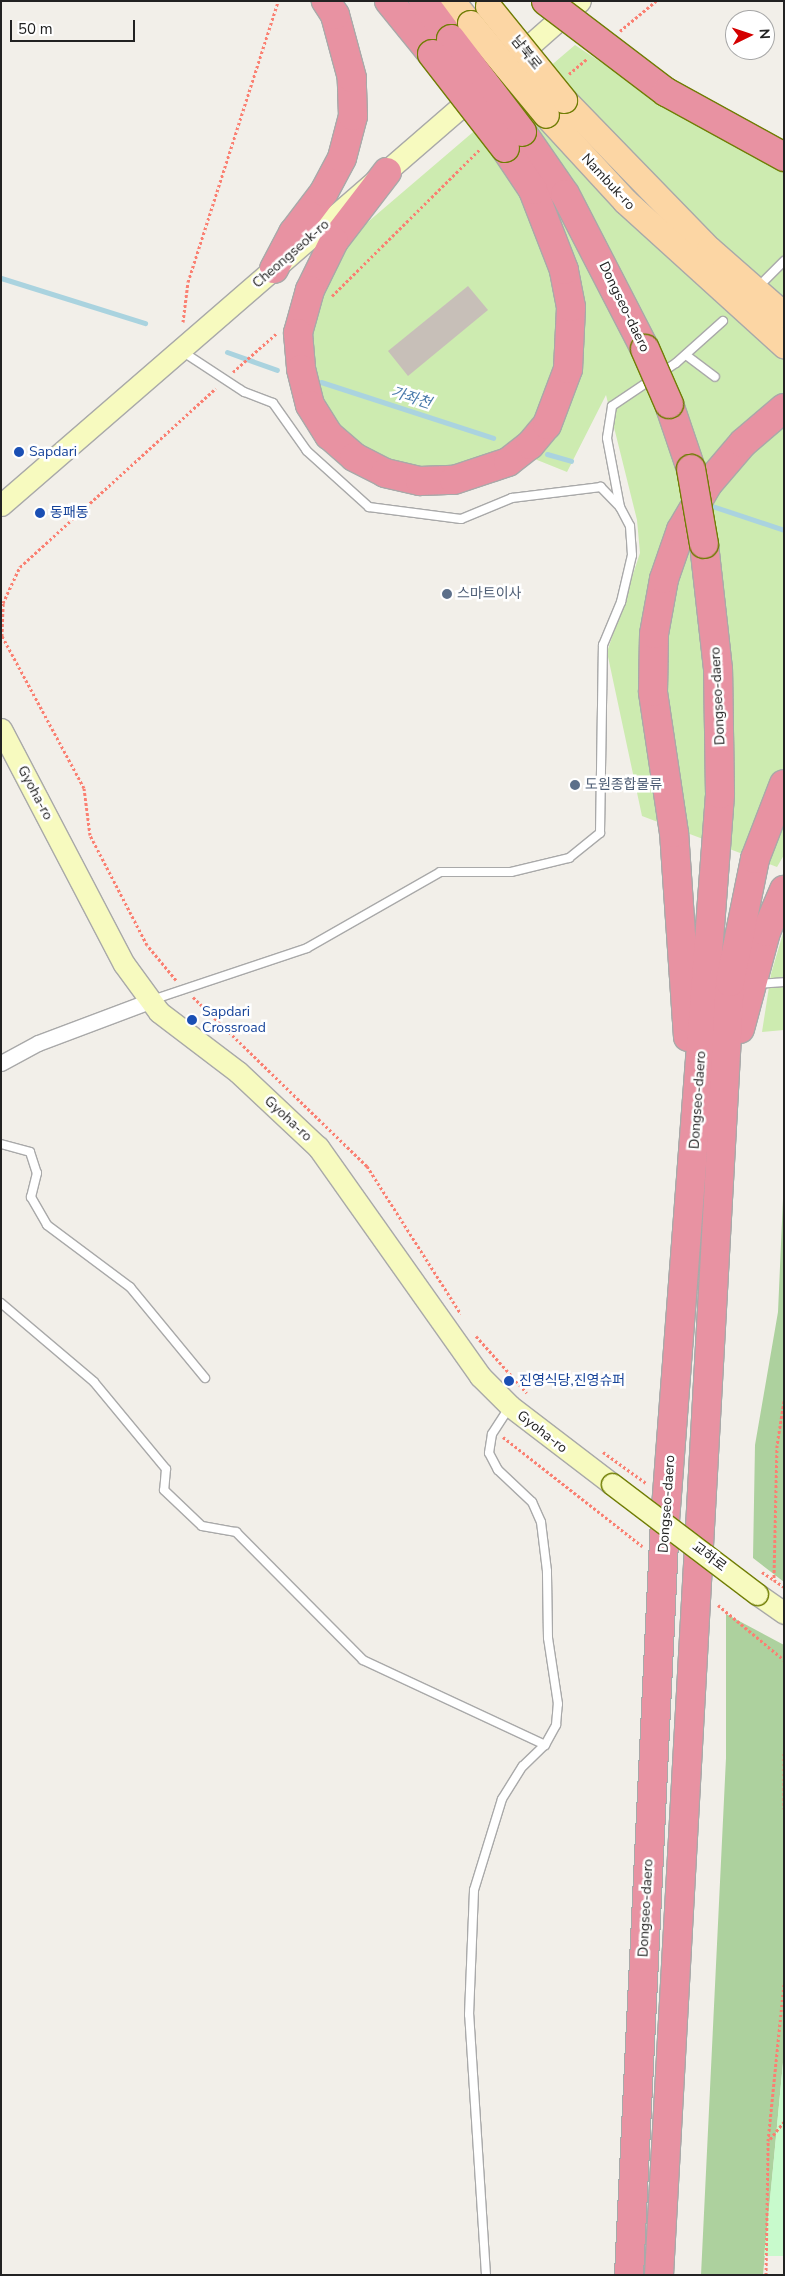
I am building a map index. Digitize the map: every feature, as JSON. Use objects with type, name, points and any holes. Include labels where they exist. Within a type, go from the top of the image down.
[{"type":"highway","points":[[274,269],[293,233],[324,192],[342,158],[353,116],[352,78],[335,15],[326,1]]},
{"type":"highway","points":[[389,1],[451,38]]},
{"type":"highway","name":"Dongseo-daero","points":[[423,1],[451,38],[503,142],[564,194],[645,349],[669,404],[691,469],[704,544],[718,669],[720,794],[663,1562],[628,2275]]},
{"type":"highway","points":[[546,1],[666,92],[784,157]]},
{"type":"highway","points":[[387,172],[334,241],[298,333],[301,369],[310,405],[329,435],[354,457],[385,473],[420,481],[454,480],[508,462],[530,445],[547,425],[560,398],[572,339],[571,307],[552,235],[533,190],[503,142]]},
{"type":"highway","points":[[676,1376],[688,1031],[674,833],[653,692],[654,634],[664,579],[681,530],[708,484],[743,443],[784,408]]},
{"type":"highway","name":"Dongseo-daero","points":[[659,2275],[716,1196],[730,982],[739,923],[763,833],[784,784]]},
{"type":"highway","points":[[716,1196],[736,1046],[750,984],[784,890]]},
{"type":"highway","points":[[674,2275],[688,1748]]},
{"type":"main road","name":"Nambuk-ro","points":[[452,1],[451,38],[559,97],[708,249],[784,315]]},
{"type":"main road","name":"남북로","points":[[487,4],[559,97]]},
{"type":"main road","name":"Nambuk-ro","points":[[559,97],[625,201],[784,345]]},
{"type":"street","name":"Cheongseok-ro","points":[[1,505],[387,172],[580,1]]},
{"type":"street","name":"Gyoha-ro","points":[[1,728],[124,964],[150,1001],[238,1072],[318,1147],[437,1321],[510,1406],[612,1484]]},
{"type":"street","points":[[1,1063],[38,1043],[150,1001]]},
{"type":"street","name":"교하로","points":[[612,1484],[784,1613]]},
{"type":"lane","points":[[765,280],[784,261]]},
{"type":"lane","points":[[620,507],[607,438],[612,406],[686,355],[723,321]]},
{"type":"lane","points":[[150,1001],[185,991],[307,948],[440,872],[511,872],[569,858],[600,833],[603,645],[621,602],[632,555],[630,526],[620,507],[601,487],[578,486],[512,498],[461,519],[369,507],[307,451],[273,403],[224,379],[180,350]]},
{"type":"lane","points":[[686,355],[715,377]]},
{"type":"lane","points":[[750,984],[784,982]]},
{"type":"lane","points":[[1,1144],[30,1152],[37,1173],[31,1197],[48,1225],[130,1288],[205,1378]]},
{"type":"lane","points":[[1,1303],[94,1382],[166,1469],[164,1490],[202,1526],[236,1532],[362,1660],[545,1745]]},
{"type":"lane","points":[[486,2275],[470,2015],[474,1890],[502,1799],[523,1766],[545,1745],[556,1725],[558,1704],[548,1638],[547,1571],[541,1522],[532,1502],[498,1470],[488,1453],[494,1431],[510,1406]]},
{"type":"path","points":[[180,350],[188,282],[278,1]]},
{"type":"path","points":[[618,33],[656,1]]},
{"type":"path","points":[[559,97],[596,52]]},
{"type":"path","points":[[466,1322],[367,1166],[286,1083],[185,991],[147,946],[90,835],[84,788],[2,636],[2,602],[20,567],[224,379],[256,351],[304,314],[337,293],[446,178],[503,142]]},
{"type":"path","points":[[471,1329],[533,1400]]},
{"type":"path","points":[[774,1580],[776,1445],[784,1401]]},
{"type":"path","points":[[494,1431],[663,1562]]},
{"type":"path","points":[[594,1450],[610,1454],[667,1499]]},
{"type":"path","points":[[753,1566],[784,1587]]},
{"type":"path","points":[[696,1588],[784,1660]]},
{"type":"path","points":[[784,1753],[784,1809]]},
{"type":"path","points":[[766,2275],[768,2141],[784,1984]]},
{"type":"path","points":[[768,2141],[784,2122]]},
{"type":"green space","points":[[575,45],[667,106],[784,171],[784,855],[777,867],[642,816],[607,652],[640,553],[637,520],[606,395],[567,472],[505,447],[453,467],[419,469],[388,461],[338,429],[319,401],[308,336],[329,266],[362,227]]},
{"type":"green space","points":[[784,930],[784,1030],[762,1032],[771,974]]},
{"type":"green space","points":[[784,1176],[784,1582],[753,1558],[755,1445],[778,1312]]},
{"type":"green space","points":[[726,1614],[784,1645],[784,2052],[763,2275],[701,2275],[726,1758]]},
{"type":"green space","points":[[784,2052],[784,2256],[764,2256],[773,2168]]},
{"type":"building","points":[[468,286],[488,310],[408,376],[388,351]]},
{"type":"waterway","name":"가좌천","points":[[1,278],[145,323]]},
{"type":"waterway","name":"가좌천","points":[[227,352],[277,370]]},
{"type":"waterway","name":"가좌천","points":[[321,382],[493,438]]},
{"type":"waterway","name":"가좌천","points":[[547,454],[571,461]]},
{"type":"waterway","name":"가좌천","points":[[706,504],[784,530]]},
{"type":"place","name":"Sapdari","points":[[19,452]]},
{"type":"place","name":"동패동","points":[[40,513]]},
{"type":"place","name":"스마트이사","points":[[447,594]]},
{"type":"place","name":"도원종합물류","points":[[575,785]]},
{"type":"place","name":"Sapdari Crossroad","points":[[192,1020]]},
{"type":"place","name":"진영식당,진영슈퍼","points":[[509,1381]]}]
